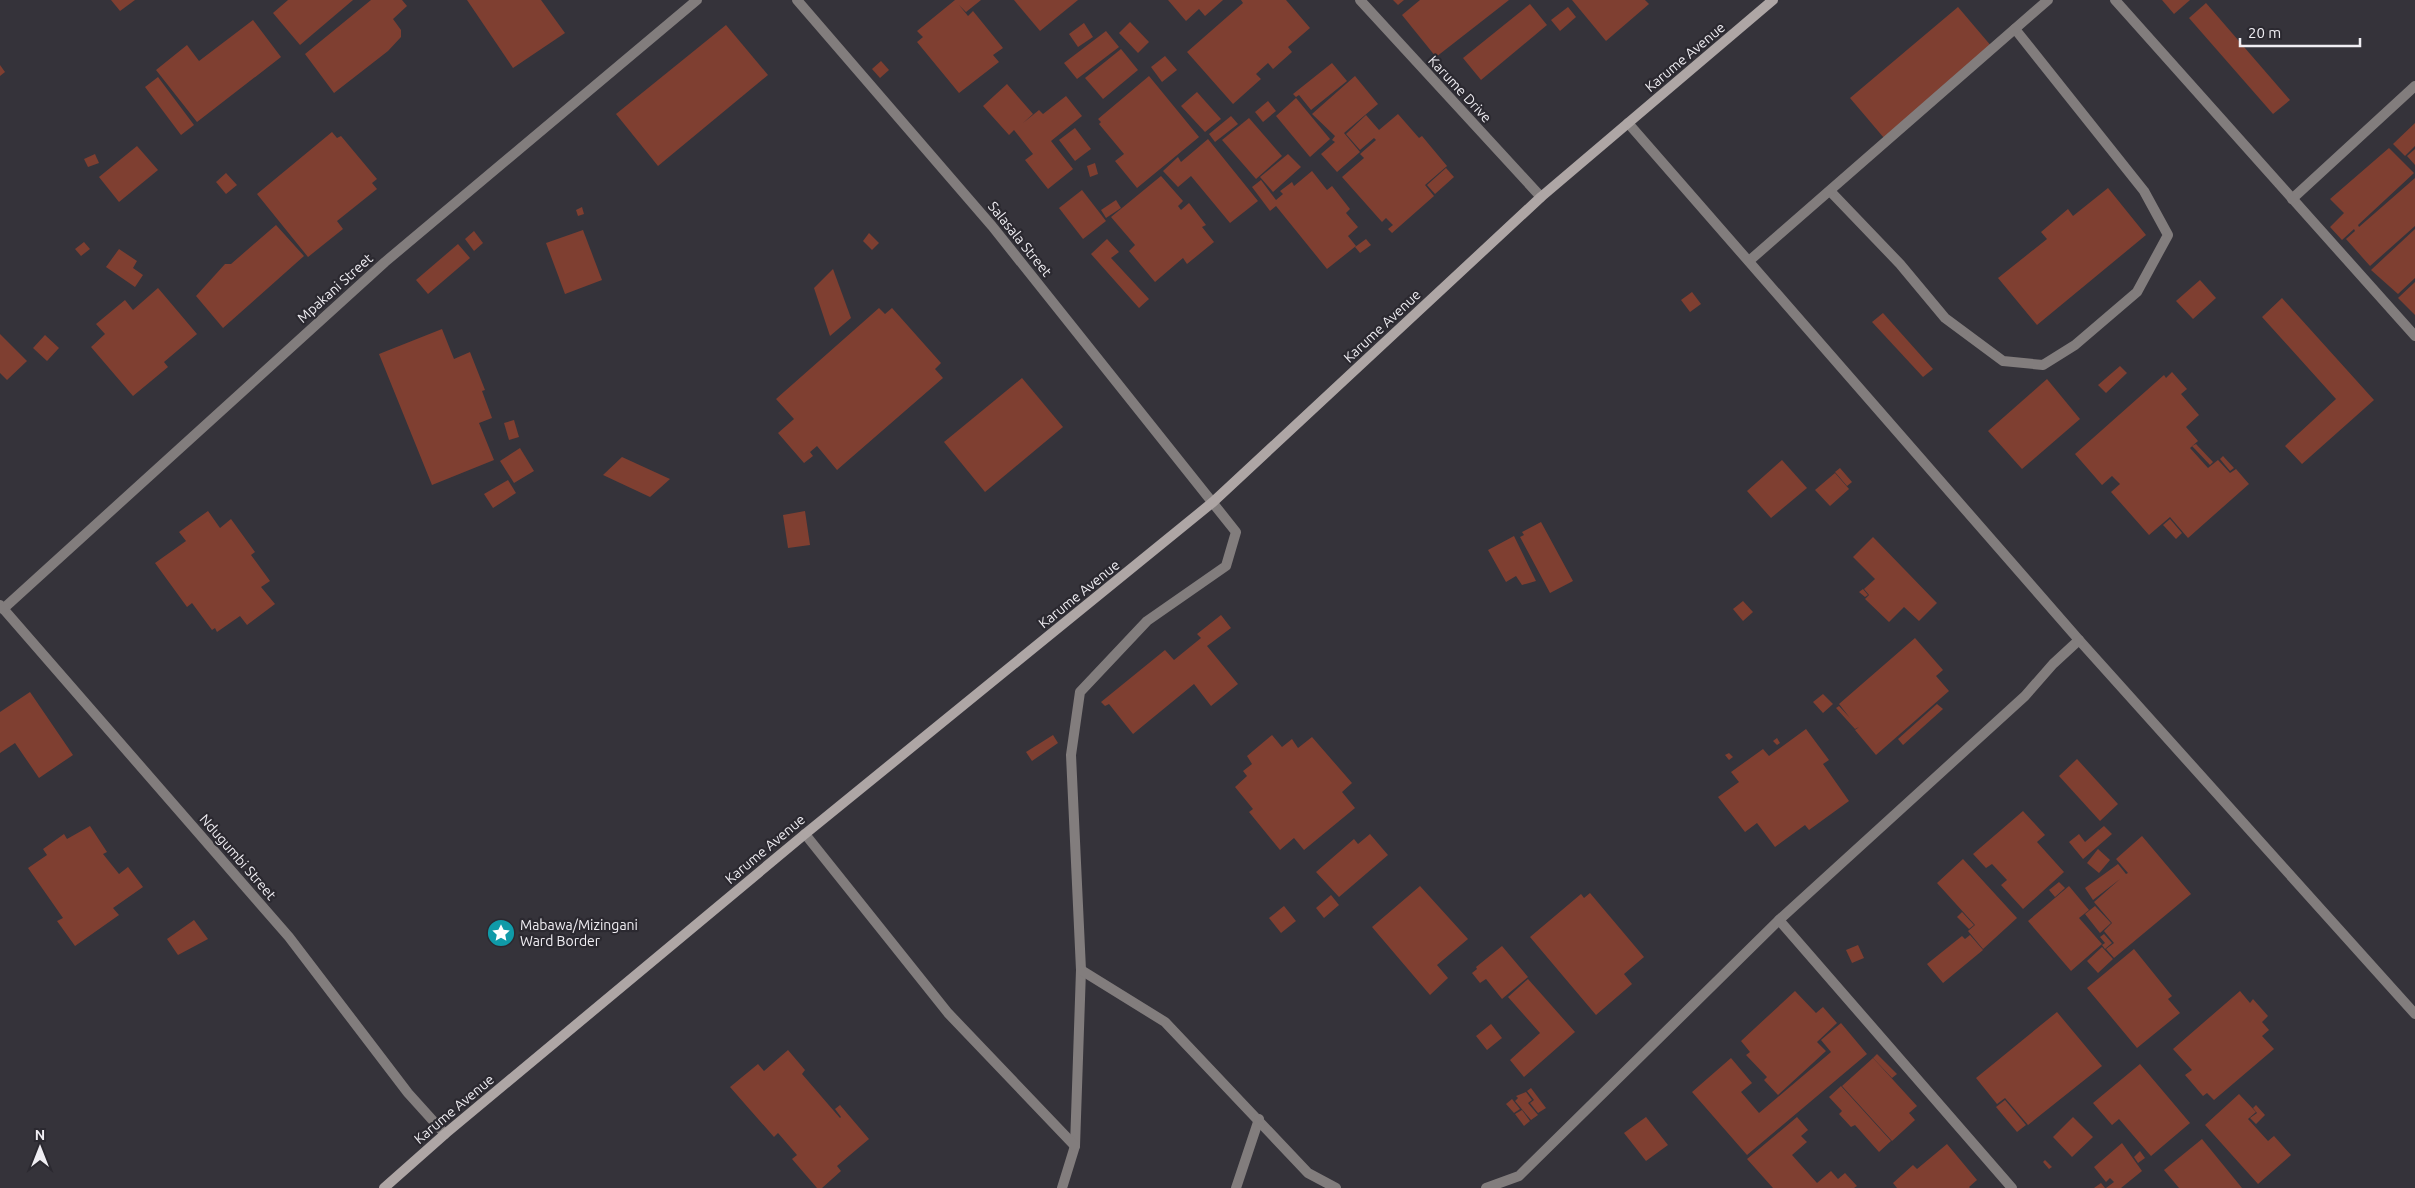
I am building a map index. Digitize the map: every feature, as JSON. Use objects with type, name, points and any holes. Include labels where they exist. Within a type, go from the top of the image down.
[{"type":"main road","name":"Karume Avenue","points":[[384,1188],[445,1134],[805,834],[1213,502],[1541,197],[1773,0]]},
{"type":"street","name":"Mpakani Street","points":[[1,607],[384,262],[697,0]]},
{"type":"street","name":"Salasala Street","points":[[797,0],[992,226],[1236,532],[1226,566],[1147,621],[1080,692],[1071,755],[1081,970]]},
{"type":"street","name":"Karume Drive","points":[[1360,0],[1541,197]]},
{"type":"street","points":[[1750,261],[2048,0]]},
{"type":"street","points":[[2115,0],[2415,336]]},
{"type":"street","points":[[1830,191],[1900,264],[1945,318],[2003,361],[2042,365],[2074,345],[2137,292],[2168,235],[2144,191],[2015,29]]},
{"type":"street","points":[[2292,199],[2415,86]]},
{"type":"street","points":[[1628,123],[2078,640],[2415,1014]]},
{"type":"street","name":"Ndugumbi Street","points":[[1,607],[289,937],[408,1093],[445,1134]]},
{"type":"street","points":[[1486,1188],[1519,1176],[1779,920],[2025,696],[2052,664],[2078,640]]},
{"type":"street","points":[[805,834],[948,1012],[1075,1146]]},
{"type":"street","points":[[1779,920],[2012,1188]]},
{"type":"street","points":[[1062,1188],[1075,1146],[1081,970],[1165,1022],[1259,1119],[1308,1173],[1336,1188]]},
{"type":"street","points":[[1236,1188],[1259,1119]]},
{"type":"building","points":[[111,0],[135,0],[120,11]]},
{"type":"building","points":[[288,0],[353,0],[300,45],[273,13]]},
{"type":"building","points":[[371,0],[402,0],[407,6],[393,19],[401,30],[401,37],[388,51],[334,93],[305,54]]},
{"type":"building","points":[[467,0],[541,0],[565,33],[513,68]]},
{"type":"building","points":[[955,0],[981,0],[966,12],[959,5],[968,16],[973,11],[1003,48],[993,55],[999,62],[959,93],[917,42],[923,37],[917,31]]},
{"type":"building","points":[[1014,0],[1078,0],[1040,31]]},
{"type":"building","points":[[1168,0],[1223,0],[1205,16],[1199,9],[1186,21]]},
{"type":"building","points":[[1241,0],[1286,0],[1310,28],[1288,47],[1292,52],[1273,69],[1268,63],[1256,74],[1261,79],[1233,104],[1187,52],[1243,3]]},
{"type":"building","points":[[1393,0],[1404,0],[1398,5]]},
{"type":"building","points":[[1420,0],[1509,0],[1436,57],[1402,15]]},
{"type":"building","points":[[1572,0],[1645,0],[1649,4],[1606,41]]},
{"type":"building","points":[[2162,0],[2190,0],[2174,14]]},
{"type":"building","points":[[2206,3],[2290,100],[2273,114],[2189,18]]},
{"type":"building","points":[[1530,4],[1547,25],[1481,80],[1463,58]]},
{"type":"building","points":[[1568,7],[1576,17],[1560,31],[1551,20]]},
{"type":"building","points":[[1958,7],[1992,47],[1884,138],[1850,98]]},
{"type":"building","points":[[253,20],[281,57],[197,122],[156,70],[187,45],[199,61]]},
{"type":"building","points":[[1130,22],[1149,42],[1138,53],[1119,33]]},
{"type":"building","points":[[1084,23],[1093,37],[1078,47],[1069,34]]},
{"type":"building","points":[[726,25],[768,75],[658,166],[616,114]]},
{"type":"building","points":[[1106,31],[1119,47],[1077,79],[1064,63]]},
{"type":"building","points":[[1121,49],[1138,70],[1103,99],[1085,78]]},
{"type":"building","points":[[1165,56],[1177,70],[1162,82],[1151,67]]},
{"type":"building","points":[[881,61],[889,70],[880,78],[872,69]]},
{"type":"building","points":[[1332,63],[1347,81],[1311,110],[1299,95],[1296,97],[1293,94]]},
{"type":"building","points":[[0,65],[5,72],[0,76]]},
{"type":"building","points":[[1149,76],[1199,137],[1137,188],[1115,161],[1124,154],[1099,124],[1101,122],[1098,119]]},
{"type":"building","points":[[1355,76],[1378,104],[1344,133],[1360,152],[1337,172],[1321,154],[1335,142],[1332,140],[1335,136],[1312,114]]},
{"type":"building","points":[[158,77],[194,125],[181,135],[145,87]]},
{"type":"building","points":[[1007,84],[1033,114],[1023,123],[1039,110],[1043,114],[1066,96],[1082,116],[1051,141],[1073,169],[1048,189],[1025,160],[1033,154],[1014,130],[1009,135],[983,106]]},
{"type":"building","points":[[1197,92],[1221,119],[1205,132],[1181,106]]},
{"type":"building","points":[[1296,98],[1330,139],[1310,157],[1276,116]]},
{"type":"building","points":[[1268,101],[1276,111],[1263,122],[1255,112]]},
{"type":"building","points":[[1398,114],[1419,138],[1422,136],[1447,166],[1425,185],[1434,196],[1392,233],[1388,229],[1393,225],[1386,218],[1382,222],[1342,177],[1364,158],[1360,154],[1376,140],[1374,138],[1360,150],[1346,134],[1366,115],[1379,130]]},
{"type":"building","points":[[1231,116],[1238,124],[1215,142],[1209,134]]},
{"type":"building","points":[[1249,118],[1282,156],[1256,179],[1222,140]]},
{"type":"building","points":[[2415,123],[2415,146],[2405,156],[2393,144]]},
{"type":"building","points":[[1075,128],[1091,149],[1075,161],[1059,140]]},
{"type":"building","points":[[332,132],[337,138],[341,136],[377,179],[372,183],[377,189],[337,221],[343,229],[308,257],[257,194]]},
{"type":"building","points":[[1208,139],[1258,201],[1230,223],[1191,176],[1178,187],[1163,171],[1178,157],[1181,162]]},
{"type":"building","points":[[137,146],[158,170],[119,202],[99,177]]},
{"type":"building","points":[[2389,148],[2414,173],[2358,225],[2359,227],[2415,178],[2415,226],[2370,266],[2346,239],[2355,231],[2354,229],[2342,240],[2330,227],[2344,213],[2330,199]]},
{"type":"building","points":[[2415,149],[2415,165],[2407,156]]},
{"type":"building","points":[[95,154],[99,163],[88,167],[84,159]]},
{"type":"building","points":[[1288,154],[1301,167],[1273,192],[1260,177]]},
{"type":"building","points":[[1095,163],[1098,174],[1090,177],[1087,166]]},
{"type":"building","points":[[1446,168],[1454,177],[1435,194],[1427,185]]},
{"type":"building","points":[[1312,171],[1327,190],[1332,186],[1350,209],[1346,213],[1358,227],[1348,236],[1356,246],[1327,269],[1276,206],[1270,211],[1252,187],[1261,180],[1276,200],[1283,194],[1280,191],[1292,182],[1294,186]]},
{"type":"building","points":[[226,173],[237,185],[226,194],[216,182]]},
{"type":"building","points":[[1161,176],[1183,201],[1178,206],[1181,210],[1189,203],[1206,225],[1202,227],[1214,242],[1187,264],[1183,258],[1155,282],[1129,251],[1135,245],[1111,217]]},
{"type":"building","points":[[2108,188],[2146,235],[2037,325],[1998,278],[2047,239],[2041,232],[2068,209],[2073,216]]},
{"type":"building","points":[[1082,190],[1106,221],[1083,239],[1059,208]]},
{"type":"building","points":[[1116,200],[1121,208],[1106,218],[1101,210]]},
{"type":"building","points":[[582,207],[584,214],[578,216],[576,210]]},
{"type":"building","points":[[276,225],[304,256],[223,328],[196,296],[225,264],[231,264]]},
{"type":"building","points":[[2415,229],[2415,278],[2398,294],[2371,270]]},
{"type":"building","points":[[583,230],[602,280],[565,294],[546,243]]},
{"type":"building","points":[[474,231],[483,243],[474,251],[465,239]]},
{"type":"building","points":[[869,233],[879,243],[872,250],[863,241]]},
{"type":"building","points":[[1107,239],[1119,252],[1111,258],[1149,299],[1139,308],[1091,254]]},
{"type":"building","points":[[1366,239],[1371,245],[1360,253],[1355,247]]},
{"type":"building","points":[[84,242],[90,249],[81,256],[75,249]]},
{"type":"building","points":[[458,244],[470,258],[428,294],[416,280]]},
{"type":"building","points":[[119,249],[137,261],[133,268],[143,275],[135,287],[106,267]]},
{"type":"building","points":[[833,269],[851,318],[830,336],[814,288]]},
{"type":"building","points":[[2200,280],[2216,298],[2193,319],[2176,301]]},
{"type":"building","points":[[2415,282],[2415,315],[2398,298]]},
{"type":"building","points":[[158,288],[197,334],[164,362],[168,367],[133,396],[91,347],[105,334],[96,324],[125,300],[133,310]]},
{"type":"building","points":[[1692,292],[1701,304],[1690,312],[1681,300]]},
{"type":"building","points":[[2282,298],[2374,400],[2302,464],[2285,446],[2336,399],[2262,317]]},
{"type":"building","points":[[879,308],[885,314],[892,308],[941,363],[935,369],[943,378],[837,470],[817,446],[810,452],[813,456],[804,463],[778,433],[794,419],[776,399]]},
{"type":"building","points":[[1883,313],[1933,369],[1923,377],[1872,322]]},
{"type":"building","points":[[442,329],[454,359],[470,352],[485,390],[482,391],[492,418],[479,423],[494,460],[432,485],[379,354]]},
{"type":"building","points":[[0,334],[27,361],[7,380],[0,373]]},
{"type":"building","points":[[45,335],[59,348],[47,361],[33,348]]},
{"type":"building","points":[[2120,366],[2127,373],[2106,393],[2098,385]]},
{"type":"building","points":[[2172,372],[2187,389],[2181,394],[2199,415],[2186,427],[2198,441],[2190,448],[2208,468],[2218,460],[2230,473],[2236,469],[2249,484],[2188,538],[2170,517],[2149,535],[2111,492],[2120,484],[2112,476],[2102,485],[2075,454],[2164,375],[2166,378]]},
{"type":"building","points":[[1022,378],[1063,427],[985,492],[944,442]]},
{"type":"building","points":[[2047,379],[2080,419],[2022,469],[1988,431]]},
{"type":"building","points":[[514,420],[519,437],[509,440],[504,423]]},
{"type":"building","points":[[2196,444],[2213,462],[2210,465],[2192,446]]},
{"type":"building","points":[[520,448],[534,471],[514,483],[500,461]]},
{"type":"building","points":[[2223,456],[2234,468],[2230,471],[2220,459]]},
{"type":"building","points":[[622,457],[670,479],[650,497],[603,475]]},
{"type":"building","points":[[1782,460],[1807,488],[1771,518],[1747,491]]},
{"type":"building","points":[[1840,468],[1852,482],[1847,486],[1835,472]]},
{"type":"building","points":[[1835,473],[1849,489],[1830,506],[1815,490]]},
{"type":"building","points":[[508,480],[516,493],[493,508],[484,494]]},
{"type":"building","points":[[208,511],[220,528],[231,519],[255,552],[251,555],[270,581],[261,587],[275,604],[247,625],[240,616],[217,632],[215,628],[212,630],[192,603],[187,607],[155,563],[186,541],[179,532]]},
{"type":"building","points":[[805,511],[810,545],[788,548],[783,515]]},
{"type":"building","points":[[2170,519],[2182,533],[2176,539],[2163,525]]},
{"type":"building","points":[[1541,522],[1573,581],[1550,593],[1520,537],[1524,535],[1522,532]]},
{"type":"building","points":[[1514,536],[1536,581],[1522,585],[1516,576],[1506,582],[1488,550]]},
{"type":"building","points":[[1873,537],[1937,603],[1919,621],[1904,607],[1889,622],[1865,599],[1869,595],[1864,589],[1875,579],[1853,557]]},
{"type":"building","points":[[1863,589],[1868,595],[1865,597],[1859,592]]},
{"type":"building","points":[[1743,601],[1753,612],[1743,621],[1733,609]]},
{"type":"building","points":[[1221,615],[1231,628],[1207,646],[1238,684],[1211,706],[1194,684],[1133,734],[1109,704],[1105,706],[1101,702],[1165,650],[1174,660],[1201,638],[1197,634]]},
{"type":"building","points":[[1915,638],[1943,670],[1936,676],[1949,691],[1876,755],[1855,730],[1859,727],[1855,729],[1836,708],[1839,706],[1850,718],[1839,704]]},
{"type":"building","points":[[30,692],[73,755],[39,778],[15,743],[0,753],[0,712]]},
{"type":"building","points":[[1823,694],[1833,704],[1823,713],[1813,702]]},
{"type":"building","points":[[1937,704],[1943,709],[1903,745],[1898,739]]},
{"type":"building","points":[[1806,729],[1829,760],[1823,764],[1849,801],[1809,830],[1805,825],[1775,847],[1757,823],[1745,832],[1718,797],[1739,782],[1731,772],[1763,749],[1769,756]]},
{"type":"building","points":[[1053,735],[1058,743],[1032,761],[1026,752]]},
{"type":"building","points":[[1272,735],[1282,747],[1292,739],[1298,748],[1312,737],[1352,783],[1342,792],[1355,808],[1304,850],[1294,838],[1280,850],[1249,812],[1253,809],[1235,787],[1247,776],[1243,771],[1252,764],[1247,756]]},
{"type":"building","points":[[1777,738],[1780,743],[1777,745],[1773,741]]},
{"type":"building","points":[[1729,753],[1733,757],[1729,760],[1725,755]]},
{"type":"building","points":[[2077,759],[2118,804],[2100,821],[2059,776]]},
{"type":"building","points":[[2023,811],[2045,835],[2037,842],[2064,872],[2023,909],[2001,885],[2007,880],[1992,864],[1986,868],[1973,854]]},
{"type":"building","points":[[90,826],[107,852],[103,854],[119,874],[128,867],[143,887],[113,908],[119,915],[75,946],[57,921],[63,918],[28,868],[47,855],[43,849],[64,834],[67,839]]},
{"type":"building","points":[[2104,826],[2112,834],[2083,859],[2069,842],[2079,834],[2085,842]]},
{"type":"building","points":[[1370,834],[1388,855],[1339,897],[1316,872],[1354,839],[1358,844]]},
{"type":"building","points":[[2142,836],[2191,894],[2114,958],[2106,949],[2114,943],[2104,931],[2112,923],[2094,902],[2120,879],[2093,900],[2085,888],[2118,864],[2126,874],[2128,873],[2116,859]]},
{"type":"building","points":[[2098,849],[2110,860],[2099,873],[2087,863]]},
{"type":"building","points":[[1963,859],[2017,918],[1983,949],[1968,931],[1975,925],[1937,883]]},
{"type":"building","points":[[2059,882],[2065,888],[2055,897],[2049,890]]},
{"type":"building","points":[[1420,886],[1468,939],[1437,965],[1448,978],[1430,995],[1372,927]]},
{"type":"building","points":[[2069,886],[2089,910],[2079,918],[2102,944],[2071,971],[2028,921]]},
{"type":"building","points":[[1590,893],[1644,957],[1624,974],[1632,984],[1596,1015],[1530,937],[1581,894],[1584,898]]},
{"type":"building","points":[[1331,895],[1339,905],[1324,918],[1316,908]]},
{"type":"building","points":[[1284,906],[1296,921],[1281,933],[1269,918]]},
{"type":"building","points":[[2095,906],[2111,923],[2100,933],[2085,914]]},
{"type":"building","points":[[1962,912],[1974,925],[1969,929],[1957,917]]},
{"type":"building","points":[[194,920],[208,939],[178,955],[167,939]]},
{"type":"building","points":[[2104,934],[2112,943],[2105,949],[2102,945],[2105,943],[2100,937]]},
{"type":"building","points":[[1970,935],[1983,950],[1943,983],[1927,964],[1962,936],[1965,939]]},
{"type":"building","points":[[1858,945],[1864,958],[1852,963],[1846,950]]},
{"type":"building","points":[[1502,946],[1528,977],[1502,999],[1486,979],[1480,983],[1472,973],[1477,969],[1476,967]]},
{"type":"building","points":[[2102,947],[2113,959],[2098,973],[2087,961]]},
{"type":"building","points":[[2134,949],[2172,996],[2168,999],[2180,1013],[2137,1048],[2087,988]]},
{"type":"building","points":[[1528,979],[1575,1032],[1524,1077],[1510,1060],[1540,1033],[1508,997]]},
{"type":"building","points":[[1795,991],[1816,1013],[1823,1007],[1837,1023],[1817,1042],[1826,1051],[1778,1095],[1764,1080],[1767,1077],[1746,1055],[1750,1052],[1741,1041]]},
{"type":"building","points":[[2240,991],[2250,1003],[2253,999],[2268,1016],[2262,1022],[2269,1030],[2262,1036],[2274,1049],[2214,1100],[2207,1093],[2203,1096],[2185,1075],[2192,1070],[2173,1049]]},
{"type":"building","points":[[2057,1012],[2102,1066],[2028,1125],[2005,1098],[1997,1104],[1976,1078]]},
{"type":"building","points":[[1841,1023],[1867,1054],[1747,1155],[1692,1092],[1731,1058],[1752,1083],[1741,1092],[1759,1113],[1831,1052],[1821,1040]]},
{"type":"building","points":[[1491,1024],[1502,1038],[1487,1050],[1476,1036]]},
{"type":"building","points":[[788,1050],[805,1070],[802,1074],[840,1118],[835,1109],[840,1105],[869,1139],[837,1166],[841,1171],[822,1188],[817,1188],[792,1159],[797,1155],[778,1133],[774,1137],[730,1087],[758,1064],[764,1071]]},
{"type":"building","points":[[1877,1054],[1897,1074],[1892,1078],[1873,1058]]},
{"type":"building","points":[[1873,1058],[1917,1106],[1909,1113],[1915,1120],[1892,1141],[1842,1086]]},
{"type":"building","points":[[2140,1064],[2190,1123],[2151,1156],[2119,1119],[2112,1125],[2093,1103]]},
{"type":"building","points":[[1841,1086],[1891,1141],[1879,1152],[1855,1125],[1851,1127],[1839,1114],[1842,1111],[1829,1097]]},
{"type":"building","points":[[1531,1088],[1546,1108],[1538,1113],[1530,1103],[1534,1100],[1527,1091]]},
{"type":"building","points":[[1526,1092],[1532,1100],[1528,1103],[1538,1115],[1531,1120],[1515,1101],[1518,1098],[1516,1096]]},
{"type":"building","points":[[2239,1094],[2256,1112],[2248,1119],[2268,1141],[2274,1136],[2291,1155],[2258,1184],[2205,1125]]},
{"type":"building","points":[[1512,1099],[1520,1109],[1514,1113],[1506,1104]]},
{"type":"building","points":[[2005,1100],[2026,1125],[2017,1132],[1996,1107]]},
{"type":"building","points":[[2256,1105],[2265,1115],[2256,1124],[2250,1118],[2257,1113],[2253,1108]]},
{"type":"building","points":[[1522,1110],[1530,1121],[1524,1126],[1515,1114]]},
{"type":"building","points":[[1646,1117],[1668,1145],[1646,1161],[1624,1133]]},
{"type":"building","points":[[1797,1117],[1808,1130],[1801,1136],[1807,1142],[1792,1155],[1817,1183],[1831,1171],[1838,1179],[1845,1173],[1857,1186],[1854,1188],[1773,1188],[1747,1159]]},
{"type":"building","points":[[2073,1117],[2093,1137],[2072,1157],[2053,1137]]},
{"type":"building","points":[[2202,1139],[2242,1188],[2179,1188],[2164,1170]]},
{"type":"building","points":[[2122,1143],[2142,1171],[2121,1188],[2106,1188],[2114,1182],[2110,1178],[2106,1182],[2094,1167]]},
{"type":"building","points":[[1947,1144],[1977,1180],[1970,1188],[1897,1188],[1893,1183],[1913,1165],[1917,1169]]},
{"type":"building","points":[[2140,1151],[2145,1158],[2138,1163],[2134,1157]]},
{"type":"building","points":[[2045,1160],[2052,1167],[2049,1169],[2043,1162]]},
{"type":"building","points":[[2101,1183],[2105,1188],[2094,1188]]},
{"type":"place","name":"Mabawa/Mizingani Ward Border","points":[[501,933]]}]
